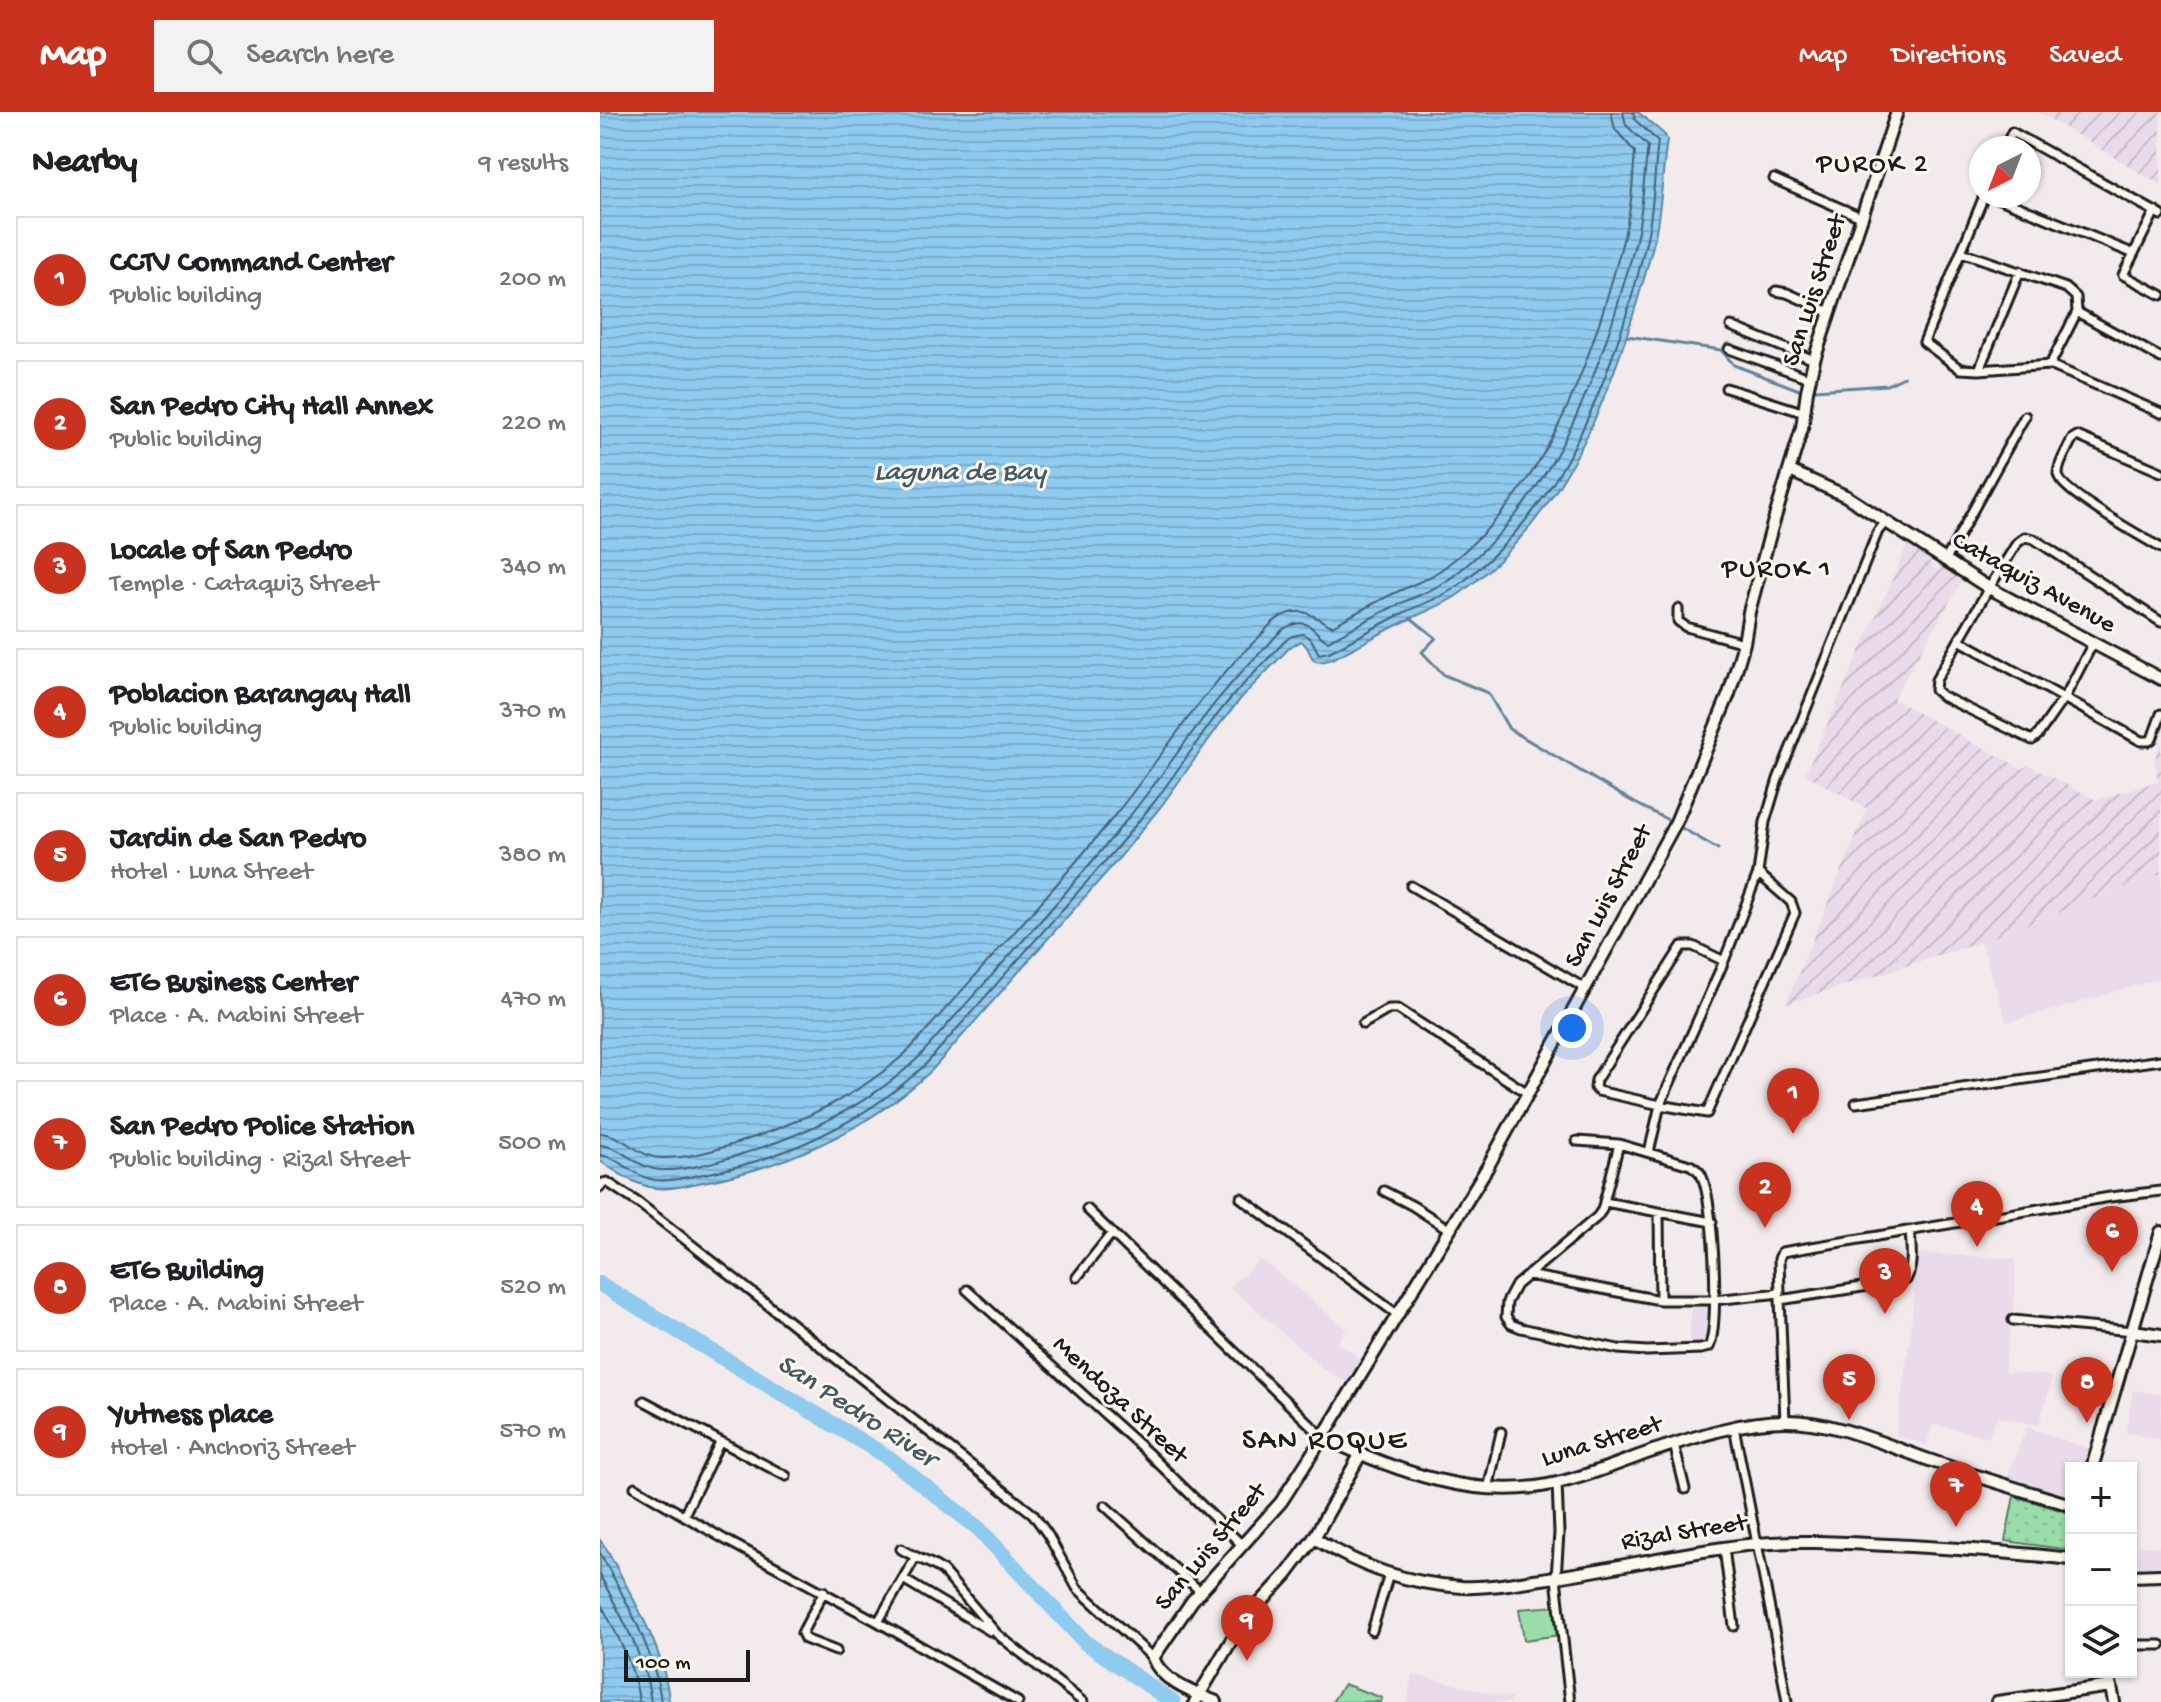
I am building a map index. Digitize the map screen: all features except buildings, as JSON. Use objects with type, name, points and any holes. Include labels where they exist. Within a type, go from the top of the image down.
[{"type":"street","name":"San Luis Street","points":[[1153,1658],[1201,1592],[1281,1502],[1323,1437],[1529,1094],[1676,822],[1729,694],[1805,413],[1814,360],[1897,112]]},
{"type":"street","points":[[2041,148],[2158,213],[2132,253],[2123,275],[2161,295]]},
{"type":"street","points":[[1774,179],[1863,218]]},
{"type":"street","points":[[1979,208],[1924,342],[1960,369],[2050,365],[2161,413]]},
{"type":"street","points":[[2021,208],[2132,253]]},
{"type":"street","points":[[1961,252],[2066,288],[2076,297],[2077,312],[2050,365]]},
{"type":"street","points":[[1979,370],[2020,271]]},
{"type":"street","points":[[1776,291],[1830,312]]},
{"type":"street","points":[[2077,312],[2161,358]]},
{"type":"street","points":[[1731,326],[1814,360]]},
{"type":"street","points":[[1729,349],[1809,378]]},
{"type":"street","points":[[1726,388],[1805,413]]},
{"type":"street","points":[[1945,561],[2025,416]]},
{"type":"street","points":[[2161,472],[2077,436],[2072,439],[2058,472],[2059,480],[2075,494],[2161,548]]},
{"type":"street","name":"Cataquiz Avenue","points":[[1790,471],[1846,496],[1989,588],[2161,679]]},
{"type":"street","points":[[1649,1152],[1660,1105],[1724,961],[1758,873],[1765,822],[1778,779],[1878,531],[1886,522]]},
{"type":"street","points":[[2093,643],[2064,698],[2032,740],[1935,690],[1936,680],[1989,588],[2017,543],[2025,537],[2161,622]]},
{"type":"street","points":[[1678,609],[1678,621],[1686,627],[1744,643]]},
{"type":"street","points":[[1959,640],[2145,742],[2152,739],[2161,714]]},
{"type":"street","points":[[1724,961],[1693,946],[1682,946],[1596,1080],[1595,1088],[1601,1093],[1707,1113],[1794,917],[1795,909],[1791,902],[1758,873]]},
{"type":"street","points":[[1411,886],[1586,989]]},
{"type":"street","points":[[1363,1024],[1389,1009],[1398,1009],[1529,1094]]},
{"type":"street","points":[[1856,1103],[2161,1060]]},
{"type":"street","points":[[1577,1141],[1619,1144],[1699,1170],[1712,1222],[1714,1300],[1709,1347],[1647,1351],[1618,1349],[1521,1328],[1511,1324],[1506,1317],[1507,1302],[1516,1285],[1597,1217],[1605,1202],[1619,1144]]},
{"type":"street","points":[[600,1187],[607,1182],[640,1204],[1033,1514],[1077,1588],[1153,1658],[1162,1673],[1197,1698],[1216,1702]]},
{"type":"street","points":[[1384,1191],[1450,1230]]},
{"type":"street","points":[[1785,1421],[1779,1259],[1782,1252],[2161,1191]]},
{"type":"street","points":[[1241,1198],[1398,1315]]},
{"type":"street","points":[[1605,1202],[1712,1222]]},
{"type":"street","name":"Luna Street","points":[[1087,1209],[1323,1437],[1360,1455],[1412,1473],[1459,1485],[1516,1489],[1557,1483],[1734,1427],[1785,1421],[1848,1431],[1992,1482],[2065,1503]]},
{"type":"street","points":[[1659,1213],[1660,1300]]},
{"type":"street","points":[[1528,1275],[1660,1300],[1780,1297],[1906,1280],[1912,1253],[1910,1231]]},
{"type":"street","points":[[2094,1462],[2161,1232]]},
{"type":"street","points":[[1077,1277],[1112,1233]]},
{"type":"street","name":"Mendoza Street","points":[[967,1290],[1147,1452],[1242,1545]]},
{"type":"street","points":[[2013,1320],[2161,1335]]},
{"type":"street","points":[[644,1401],[786,1476]]},
{"type":"street","points":[[1734,1427],[1787,1702]]},
{"type":"street","points":[[1488,1489],[1501,1432]]},
{"type":"street","points":[[684,1515],[720,1442]]},
{"type":"street","points":[[1674,1444],[1685,1489]]},
{"type":"street","points":[[1197,1698],[1241,1624],[1287,1574],[1314,1538],[1360,1455]]},
{"type":"street","points":[[1557,1483],[1559,1533],[1556,1578],[1570,1702]]},
{"type":"street","points":[[635,1487],[1018,1702]]},
{"type":"street","points":[[1105,1506],[1201,1592]]},
{"type":"street","name":"Rizal Street","points":[[1314,1538],[1358,1563],[1389,1574],[1464,1587],[1556,1578],[1757,1544],[1831,1542],[1987,1550],[2065,1558]]},
{"type":"street","points":[[1724,1548],[1734,1626]]},
{"type":"street","points":[[901,1549],[915,1558],[935,1564],[943,1571],[997,1634]]},
{"type":"street","points":[[878,1622],[915,1558]]},
{"type":"street","points":[[1372,1631],[1389,1574]]},
{"type":"street","points":[[2137,1576],[2161,1575]]},
{"type":"street","points":[[903,1579],[997,1634],[1083,1702]]},
{"type":"street","points":[[824,1591],[802,1629],[802,1636],[836,1651]]},
{"type":"street","points":[[2137,1645],[2161,1645]]},
{"type":"street","points":[[2109,1678],[2114,1702]]},
{"type":"street","points":[[1997,1702],[2111,1686]]},
{"type":"shaded area","points":[[2040,112],[2161,112],[2161,185],[2040,113]]},
{"type":"shaded area","points":[[1908,544],[1931,560],[1929,564],[1936,570],[1941,567],[1962,580],[1893,699],[2022,769],[2029,765],[2096,800],[2158,781],[2155,759],[2161,739],[2161,873],[1981,942],[1786,1004],[1867,809],[1805,774]]},
{"type":"shaded area","points":[[2161,873],[2161,978],[2007,1022],[1981,942]]},
{"type":"shaded area","points":[[1918,1253],[2015,1259],[2015,1296],[2004,1372],[2053,1377],[2039,1425],[1997,1417],[1989,1437],[1933,1424],[1926,1445],[1896,1436]]},
{"type":"shaded area","points":[[1261,1259],[1347,1329],[1337,1342],[1361,1359],[1346,1382],[1325,1370],[1230,1287]]},
{"type":"shaded area","points":[[1691,1304],[1711,1305],[1709,1343],[1690,1343]]},
{"type":"shaded area","points":[[2133,1390],[2161,1395],[2161,1440],[2126,1433]]},
{"type":"shaded area","points":[[2027,1427],[2090,1449],[2086,1462],[2065,1462],[2065,1498],[2007,1478]]},
{"type":"shaded area","points":[[2138,1546],[2161,1547],[2161,1569],[2139,1568]]},
{"type":"shaded area","points":[[1412,1674],[1511,1698],[1511,1702],[1407,1702]]},
{"type":"green space","points":[[2014,1496],[2065,1512],[2063,1549],[2005,1541]]},
{"type":"green space","points":[[1557,1606],[1560,1635],[1524,1640],[1519,1609]]},
{"type":"green space","points":[[1344,1684],[1382,1698],[1381,1702],[1332,1702]]},
{"type":"water","name":"Laguna de Bay","points":[[600,112],[1638,112],[1667,140],[1653,246],[1606,392],[1590,430],[1549,502],[1495,565],[1449,600],[1332,659],[1314,660],[1301,641],[1291,646],[1220,724],[1120,857],[932,1070],[908,1091],[854,1127],[796,1155],[734,1175],[667,1188],[640,1184],[600,1161]]},
{"type":"water","points":[[600,1540],[646,1624],[661,1663],[669,1702],[600,1702]]},
{"type":"waterway","points":[[1627,336],[1721,350],[1734,365],[1802,391]]},
{"type":"waterway","points":[[1815,390],[1887,385],[1904,377]]},
{"type":"waterway","points":[[1411,618],[1436,638],[1422,652],[1444,675],[1488,693],[1509,729],[1670,821]]},
{"type":"waterway","points":[[1680,827],[1718,849]]},
{"type":"waterway","name":"San Pedro River","points":[[600,1284],[889,1458],[978,1528],[1086,1643],[1173,1702]]},
{"type":"place","name":"CCTV Command Center","points":[[1793,1134]]},
{"type":"place","name":"San Pedro City Hall Annex","points":[[1765,1228]]},
{"type":"place","name":"Poblacion Barangay Hall","points":[[1977,1247]]},
{"type":"place","name":"ETG Business Center","points":[[2112,1272]]},
{"type":"place","name":"Locale of San Pedro","points":[[1885,1314]]},
{"type":"place","name":"Jardin de San Pedro","points":[[1849,1420]]},
{"type":"place","name":"ETG Building","points":[[2087,1423]]},
{"type":"place","name":"San Pedro Police Station","points":[[1956,1527]]},
{"type":"place","name":"Yutness place","points":[[1247,1661]]},
{"type":"district","name":"PUROK 2","points":[[1873,165]]},
{"type":"district","name":"PUROK 1","points":[[1777,570]]},
{"type":"district","name":"SAN ROQUE","points":[[1325,1442]]}]
